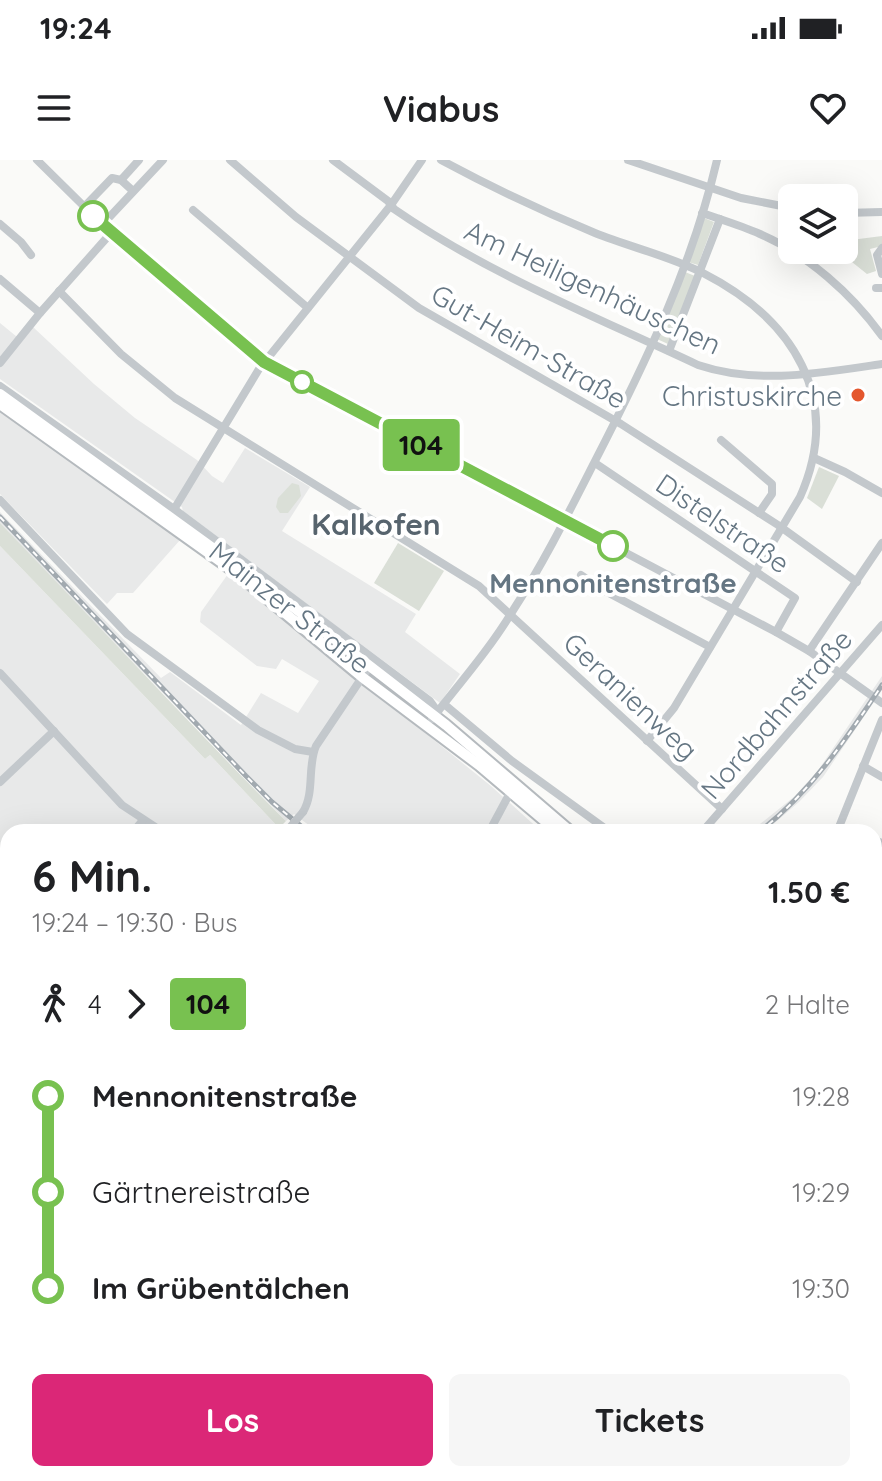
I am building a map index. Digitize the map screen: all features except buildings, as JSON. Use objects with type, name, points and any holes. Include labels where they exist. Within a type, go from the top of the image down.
[{"type":"main road","name":"Mainzer Straße","points":[[0,394],[172,512],[369,667],[436,714],[562,824]]},
{"type":"main road","name":"Mainzer Straße","points":[[0,404],[238,574],[362,677],[511,791],[549,824]]},
{"type":"street","points":[[37,160],[102,225],[264,362],[776,632],[809,651],[882,703]]},
{"type":"street","points":[[121,180],[139,160]]},
{"type":"street","points":[[102,225],[163,160]]},
{"type":"street","name":"Gut-Heim-Straße","points":[[230,160],[283,207],[428,313],[616,422],[782,528],[857,582]]},
{"type":"street","name":"Am Heiligenhäuschen","points":[[333,160],[420,227],[493,270],[653,344],[724,373],[753,377],[882,364]]},
{"type":"street","points":[[172,512],[264,362],[391,205],[422,160]]},
{"type":"street","points":[[441,160],[551,215],[700,272],[734,291],[782,334],[805,373],[816,406],[818,431],[814,458],[800,497],[674,708],[647,741]]},
{"type":"street","points":[[628,160],[710,189],[778,205]]},
{"type":"street","points":[[427,726],[511,615],[595,463],[653,344],[684,266],[717,160]]},
{"type":"street","points":[[84,207],[112,178],[121,180],[133,191]]},
{"type":"street","points":[[193,210],[308,308]]},
{"type":"street","points":[[858,213],[882,212]]},
{"type":"street","points":[[702,213],[765,236],[809,263],[859,307],[882,336]]},
{"type":"street","points":[[669,351],[720,219]]},
{"type":"street","points":[[0,224],[31,255]]},
{"type":"street","points":[[0,363],[111,233]]},
{"type":"street","points":[[882,248],[877,255],[882,274]]},
{"type":"street","points":[[0,279],[40,313]]},
{"type":"street","name":"Geranienweg","points":[[59,291],[121,354],[175,398],[466,576],[722,809]]},
{"type":"street","name":"Mainzer Straße","points":[[0,386],[430,701],[436,714]]},
{"type":"street","points":[[721,440],[772,484],[772,494],[759,513]]},
{"type":"street","points":[[814,458],[882,493]]},
{"type":"street","name":"Distelstraße","points":[[595,463],[795,598],[776,632]]},
{"type":"street","points":[[0,500],[137,641],[258,730],[295,749],[313,752]]},
{"type":"street","points":[[809,651],[882,543]]},
{"type":"street","points":[[581,575],[710,647]]},
{"type":"street","name":"Nordbahnstraße","points":[[709,824],[882,625]]},
{"type":"street","points":[[293,824],[303,812],[310,795],[313,752],[369,667]]},
{"type":"street","points":[[0,673],[122,805],[150,824]]},
{"type":"street","points":[[444,704],[492,745],[599,824]]},
{"type":"street","points":[[840,824],[882,720]]},
{"type":"street","points":[[0,782],[54,731]]},
{"type":"street","points":[[863,766],[882,777]]},
{"type":"street","points":[[493,824],[511,791]]},
{"type":"street","points":[[140,824],[143,820]]},
{"type":"shaded area","points":[[704,218],[714,222],[698,265],[688,262]]},
{"type":"shaded area","points":[[882,236],[882,246],[870,249],[876,271],[867,274],[854,264],[858,264],[858,239]]},
{"type":"shaded area","points":[[685,272],[695,276],[668,344],[657,339]]},
{"type":"shaded area","points":[[0,323],[22,341],[33,327],[135,418],[197,460],[223,483],[245,448],[310,487],[282,531],[416,614],[405,632],[460,674],[440,703],[183,512],[182,507],[0,379]]},
{"type":"shaded area","points":[[0,411],[180,540],[133,593],[117,593],[107,604],[0,494]]},
{"type":"shaded area","points":[[819,467],[839,476],[822,509],[807,498]]},
{"type":"shaded area","points":[[292,483],[299,485],[301,496],[288,513],[280,513],[276,507],[278,498]]},
{"type":"shaded area","points":[[0,512],[161,678],[170,672],[241,725],[261,693],[298,713],[319,681],[282,659],[276,669],[257,666],[200,622],[201,612],[228,574],[491,786],[533,824],[307,824],[294,814],[286,821],[0,524]]},
{"type":"shaded area","points":[[0,523],[286,821],[275,824],[210,755],[205,759],[0,546]]},
{"type":"shaded area","points":[[398,543],[444,571],[419,611],[374,583]]},
{"type":"shaded area","points":[[0,546],[205,759],[210,755],[275,824],[0,824]]},
{"type":"shaded area","points":[[882,676],[882,690],[823,777],[773,824],[760,824],[795,796],[817,772]]},
{"type":"railway","points":[[0,517],[246,776],[298,824]]},
{"type":"railway","points":[[768,824],[811,782],[882,685]]},
{"type":"bus line","name":"104","points":[[93,216],[264,362],[613,546]]},
{"type":"place","name":"Christuskirche","points":[[858,395]]},
{"type":"place","name":"Mennonitenstraße","points":[[613,546]]},
{"type":"district","name":"Kalkofen","points":[[376,524]]}]
